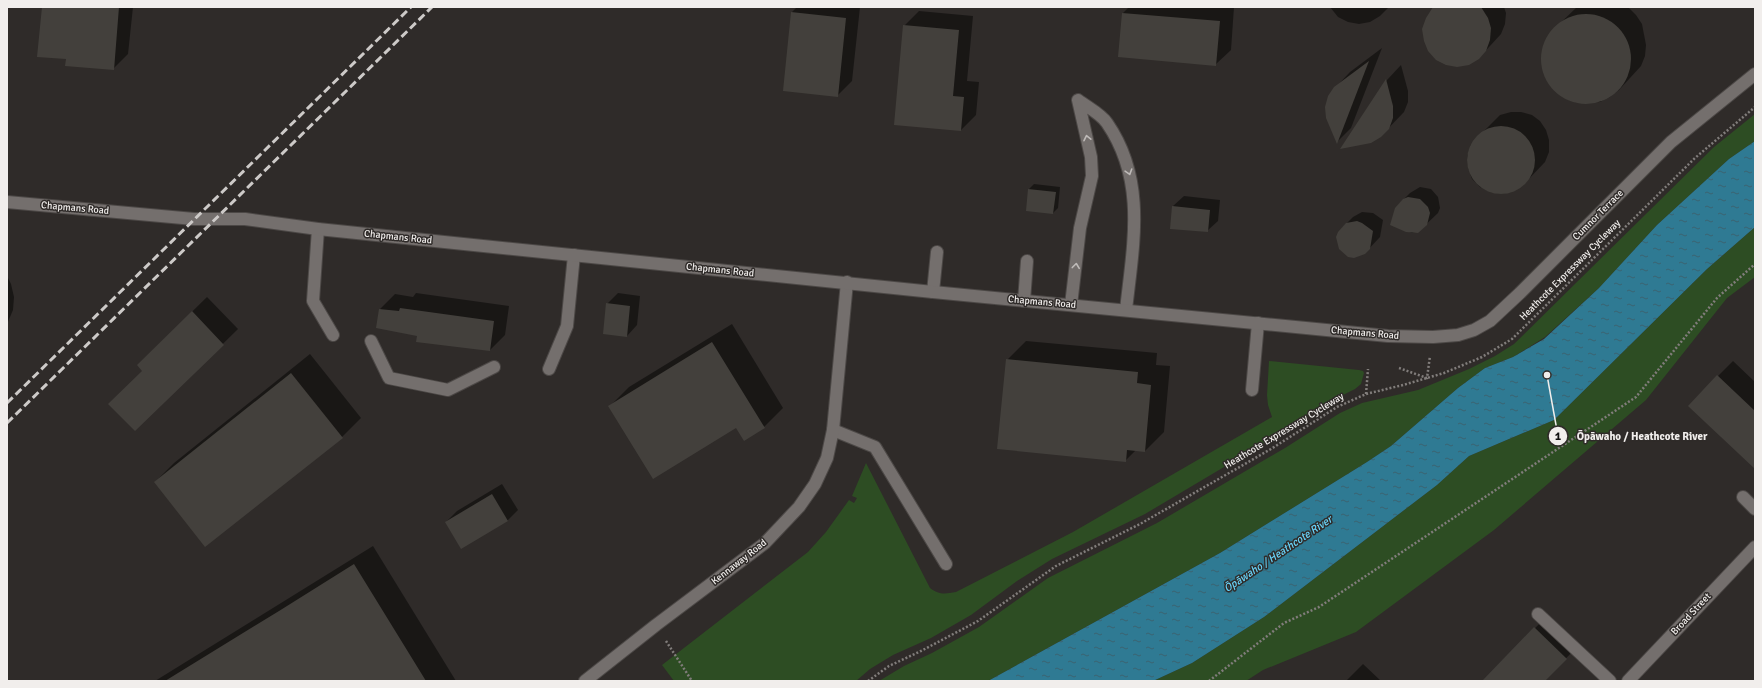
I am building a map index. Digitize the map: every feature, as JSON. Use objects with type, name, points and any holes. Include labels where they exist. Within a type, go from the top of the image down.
[{"type":"street","name":"Cumnor Terrace","points":[[1433,337],[1458,335],[1474,330],[1490,321],[1520,294],[1671,142],[1755,74]]},
{"type":"street","points":[[1071,305],[1080,228],[1092,176],[1091,157],[1078,100],[1106,122],[1121,150],[1130,174],[1135,203],[1134,235],[1126,310]]},
{"type":"street","name":"Chapmans Road","points":[[7,202],[194,219],[244,219],[318,229],[933,292],[1393,336],[1433,337]]},
{"type":"street","points":[[318,229],[313,301],[333,335]]},
{"type":"street","points":[[933,292],[937,252]]},
{"type":"street","points":[[549,369],[567,326],[574,255]]},
{"type":"street","points":[[1024,301],[1027,261]]},
{"type":"street","name":"Kennaway Road","points":[[585,681],[656,625],[765,543],[799,507],[815,484],[827,458],[833,430],[847,282]]},
{"type":"street","points":[[1252,390],[1258,323]]},
{"type":"street","points":[[370,341],[389,378],[448,390],[494,367]]},
{"type":"street","points":[[833,430],[875,447],[946,564]]},
{"type":"street","points":[[1743,497],[1755,509]]},
{"type":"street","name":"Broad Street","points":[[1628,681],[1755,547]]},
{"type":"street","points":[[1538,614],[1610,681]]},
{"type":"path","name":"Heathcote Expressway Cycleway","points":[[868,681],[889,666],[978,621],[1056,566],[1140,524],[1271,449],[1337,407],[1366,394],[1427,378],[1482,357],[1512,339],[1694,158],[1755,107]]},
{"type":"path","points":[[1209,681],[1284,622],[1319,607],[1636,397],[1717,298],[1755,264]]},
{"type":"path","points":[[1399,368],[1427,378],[1429,363]]},
{"type":"path","points":[[1366,394],[1368,369]]},
{"type":"path","points":[[656,625],[692,681]]},
{"type":"green space","points":[[1755,114],[1755,141],[1729,159],[1657,225],[1599,288],[1545,337],[1513,357],[1485,368],[1458,388],[1391,446],[1367,462],[1220,553],[988,681],[879,681],[904,666],[932,653],[979,627],[1048,578],[1157,523],[1285,448],[1340,413],[1362,403],[1418,390],[1469,369],[1495,356],[1514,344],[1714,147]]},
{"type":"green space","points":[[1755,227],[1755,277],[1727,298],[1646,400],[1494,530],[1356,632],[1263,670],[1246,681],[1153,681],[1192,663],[1264,617],[1437,485],[1469,456],[1554,420],[1707,269]]},
{"type":"green space","points":[[1269,361],[1359,370],[1363,371],[1364,373],[1361,384],[1355,389],[1327,403],[1283,432],[1145,514],[1052,559],[1017,581],[971,615],[931,638],[893,655],[870,669],[856,681],[674,681],[662,665],[808,552],[826,532],[849,500],[854,503],[857,498],[852,496],[866,463],[930,588],[936,592],[942,593],[956,592],[1073,532],[1272,417],[1268,405],[1267,395]]},
{"type":"water","points":[[1755,141],[1755,227],[1707,269],[1554,420],[1469,456],[1437,485],[1264,617],[1192,663],[1153,681],[988,681],[1220,553],[1391,446],[1458,388],[1485,368],[1513,357],[1544,339],[1599,288],[1657,225],[1729,159]]},
{"type":"building","points":[[42,7],[119,7],[114,70],[65,66],[66,59],[37,57]]},
{"type":"building","points":[[1433,7],[1481,7],[1488,18],[1491,28],[1490,40],[1486,51],[1479,59],[1469,65],[1457,67],[1446,65],[1436,60],[1428,51],[1424,41],[1422,29],[1426,18]]},
{"type":"building","points":[[791,12],[846,18],[838,97],[783,91]]},
{"type":"building","points":[[1122,13],[1220,21],[1216,66],[1118,57]]},
{"type":"building","points":[[1586,14],[1603,17],[1618,27],[1628,42],[1631,59],[1628,76],[1618,91],[1603,101],[1586,104],[1569,101],[1554,91],[1544,76],[1541,59],[1544,42],[1554,27],[1569,17]]},
{"type":"building","points":[[903,25],[959,30],[953,96],[964,97],[961,131],[894,125]]},
{"type":"building","points":[[1369,61],[1337,144],[1326,118],[1325,107],[1328,96],[1334,87]]},
{"type":"building","points":[[1386,79],[1393,106],[1393,118],[1389,129],[1381,137],[1371,143],[1340,149]]},
{"type":"building","points":[[1501,126],[1514,128],[1525,136],[1533,147],[1535,160],[1533,173],[1525,184],[1514,192],[1501,194],[1488,192],[1477,184],[1469,173],[1467,160],[1469,147],[1477,136],[1488,128]]},
{"type":"building","points":[[1028,189],[1056,192],[1053,214],[1026,211]]},
{"type":"building","points":[[1408,197],[1420,199],[1428,207],[1430,213],[1427,225],[1418,233],[1406,232],[1390,225],[1395,208],[1403,199]]},
{"type":"building","points":[[1172,206],[1210,210],[1208,232],[1170,229]]},
{"type":"building","points":[[1357,221],[1373,231],[1370,249],[1365,254],[1354,258],[1348,257],[1339,249],[1336,237],[1338,232],[1346,223]]},
{"type":"building","points":[[606,303],[630,306],[627,337],[603,334]]},
{"type":"building","points":[[400,308],[494,321],[490,351],[416,342],[417,336],[376,328],[379,309],[399,311]]},
{"type":"building","points":[[192,311],[224,345],[135,431],[108,404],[142,371],[137,365]]},
{"type":"building","points":[[712,342],[765,428],[744,441],[736,428],[653,479],[608,406]]},
{"type":"building","points":[[1006,359],[1138,372],[1137,383],[1151,385],[1145,452],[1127,450],[1126,462],[997,449]]},
{"type":"building","points":[[291,373],[343,438],[205,547],[154,482]]},
{"type":"building","points":[[1717,375],[1755,411],[1755,469],[1688,406]]},
{"type":"building","points":[[492,494],[508,521],[461,549],[445,522]]},
{"type":"building","points":[[354,564],[426,681],[165,681],[279,611]]},
{"type":"building","points":[[1534,627],[1567,659],[1545,681],[1482,681]]},
{"type":"railway","points":[[7,403],[411,7]]},
{"type":"railway","points":[[7,423],[432,7]]},
{"type":"place","name":"Ōpāwaho / Heathcote River","points":[[1547,375]]}]
